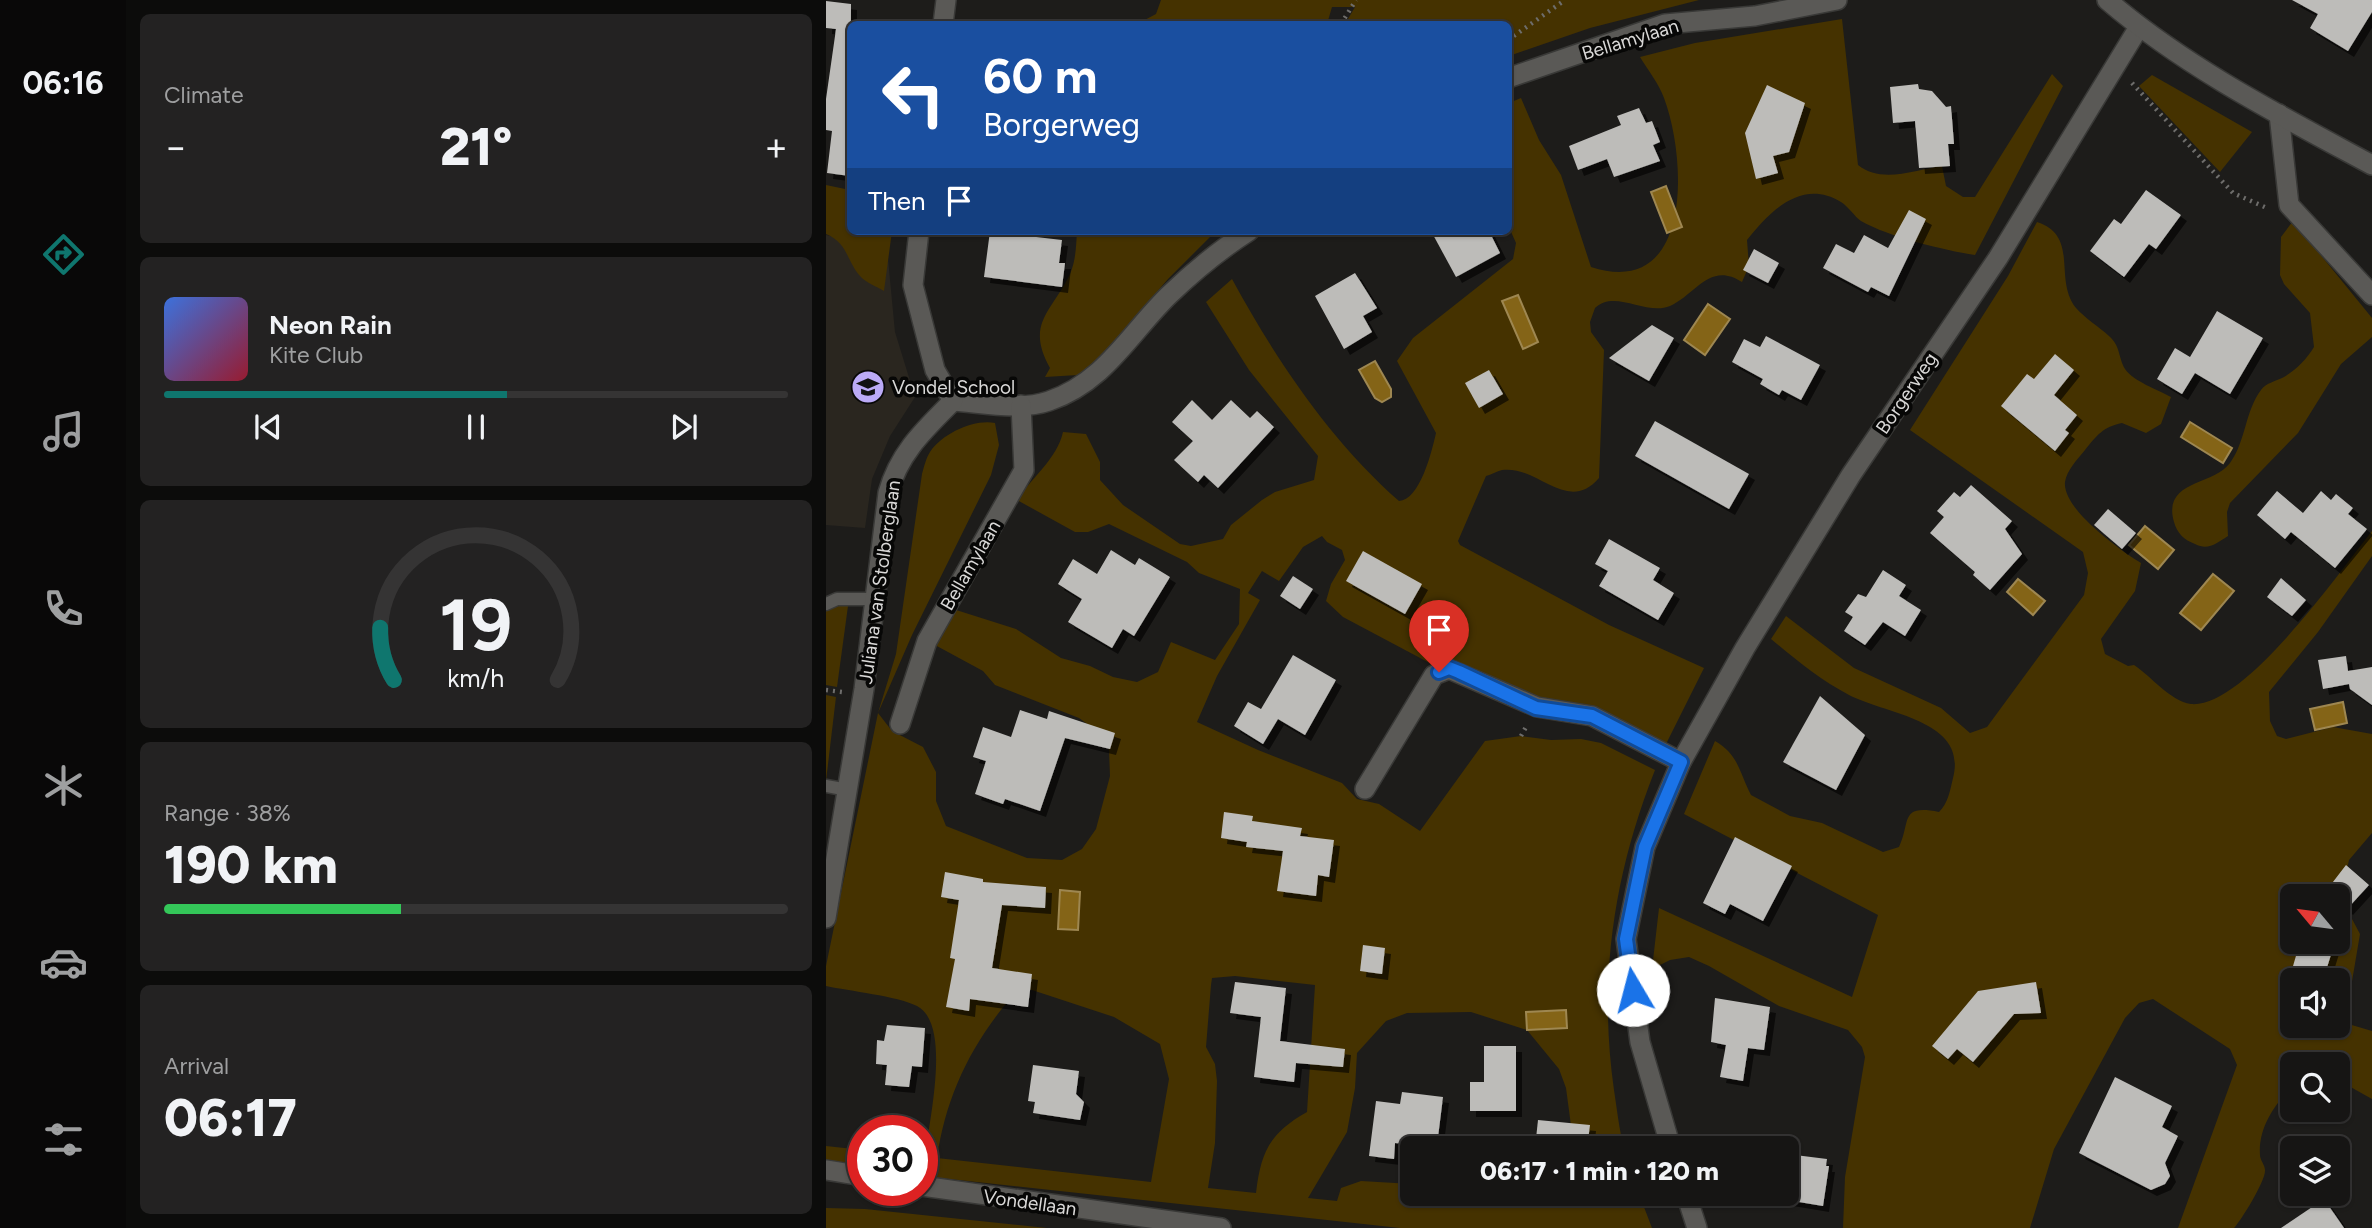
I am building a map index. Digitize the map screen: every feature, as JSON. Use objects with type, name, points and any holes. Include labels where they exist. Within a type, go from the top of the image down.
[{"type":"street","points":[[943,21],[946,0]]},
{"type":"street","name":"Bellamylaan","points":[[1512,77],[1665,24],[1755,16],[1837,0]]},
{"type":"street","points":[[2107,0],[2139,27],[2279,114],[2372,165]]},
{"type":"street","name":"Borgerweg","points":[[1667,1136],[1640,1042],[1626,939],[1645,847],[1681,762],[1745,648],[1851,475],[1998,258],[2139,27]]},
{"type":"street","points":[[2279,114],[2288,205],[2372,295]]},
{"type":"street","points":[[919,235],[913,285],[935,370],[953,401],[1021,405],[1049,402],[1102,370],[1168,296],[1244,235]]},
{"type":"street","name":"Juliana van Stolberglaan","points":[[826,918],[876,599],[888,493],[894,472],[907,447],[953,401]]},
{"type":"street","name":"Bellamylaan","points":[[900,724],[927,641],[1024,470],[1021,405]]},
{"type":"street","points":[[1365,789],[1434,675],[1449,668],[1536,708],[1592,716],[1681,762]]},
{"type":"street","points":[[826,1170],[847,1173]]},
{"type":"street","name":"Vondellaan","points":[[938,1188],[1221,1228]]},
{"type":"street","points":[[1690,1206],[1697,1228]]},
{"type":"lane","points":[[826,604],[836,599],[876,599]]},
{"type":"lane","points":[[826,786],[848,790]]},
{"type":"path","points":[[1343,21],[1356,0]]},
{"type":"path","points":[[1512,37],[1565,0]]},
{"type":"path","points":[[2117,66],[2233,193],[2264,208],[2288,205]]},
{"type":"shaded area","points":[[1161,0],[1699,0],[1590,28],[1512,55],[1512,21],[1347,21],[1355,7],[1332,7],[1328,21],[1143,21],[1156,14]]},
{"type":"shaded area","points":[[1842,19],[1858,165],[1867,171],[1888,175],[1942,166],[1946,186],[1963,197],[1975,197],[2052,74],[2063,86],[1975,255],[1932,246],[1873,227],[1861,221],[1844,204],[1827,196],[1813,194],[1788,201],[1766,218],[1747,240],[1749,266],[1742,282],[1721,275],[1712,277],[1679,301],[1661,308],[1612,301],[1595,308],[1590,322],[1591,332],[1604,350],[1599,478],[1587,488],[1575,492],[1552,486],[1515,470],[1502,470],[1486,476],[1458,541],[1460,545],[1609,625],[1704,668],[1662,752],[1610,723],[1546,718],[1518,710],[1343,617],[1326,601],[1331,584],[1345,560],[1342,550],[1322,536],[1303,547],[1279,581],[1262,571],[1248,593],[1260,600],[1217,676],[1197,722],[1258,750],[1342,783],[1357,799],[1379,804],[1420,831],[1485,741],[1521,736],[1551,740],[1581,739],[1601,743],[1655,770],[1629,848],[1613,927],[1609,967],[1609,1048],[1621,1136],[1572,1136],[1566,1088],[1559,1069],[1527,1030],[1471,1012],[1407,1013],[1386,1021],[1357,1053],[1355,1088],[1347,1132],[1308,1198],[1337,1201],[1341,1188],[1361,1181],[1400,1183],[1400,1206],[1644,1206],[1652,1228],[1400,1228],[938,1178],[938,1158],[1151,1182],[1169,1079],[1160,1044],[1114,1017],[1032,990],[1018,990],[988,1028],[964,1068],[947,1111],[938,1152],[938,1115],[931,1115],[936,1075],[934,1032],[928,1016],[917,1006],[826,986],[826,966],[878,713],[892,731],[923,747],[936,772],[936,801],[946,826],[1027,858],[1062,860],[1082,849],[1096,829],[1110,776],[1109,750],[1097,731],[1079,718],[995,685],[983,671],[935,645],[953,609],[1016,629],[1061,658],[1090,666],[1113,677],[1137,682],[1158,672],[1171,642],[1215,660],[1239,624],[1240,589],[1199,573],[1187,562],[1109,524],[1088,532],[1075,532],[1017,500],[1050,459],[1063,432],[1086,434],[1100,462],[1100,480],[1123,505],[1180,544],[1191,546],[1223,539],[1231,525],[1262,500],[1275,492],[1314,480],[1318,456],[1249,370],[1206,302],[1232,279],[1286,369],[1327,425],[1399,501],[1406,499],[1419,484],[1436,433],[1397,361],[1413,338],[1513,259],[1516,243],[1512,234],[1512,102],[1521,98],[1539,140],[1561,175],[1591,267],[1624,272],[1649,263],[1665,244],[1674,218],[1678,187],[1672,124],[1662,93],[1640,57],[1695,43]],"holes":[[[1235,976],[1315,985],[1307,1112],[1284,1128],[1270,1145],[1261,1166],[1256,1193],[1208,1188],[1215,1143],[1217,1081],[1215,1064],[1206,1047],[1212,978]]]},
{"type":"shaded area","points":[[2152,75],[2252,132],[2220,172],[2139,86]]},
{"type":"shaded area","points":[[826,185],[847,189],[847,235],[891,235],[884,291],[862,278],[839,242],[826,234]]},
{"type":"shaded area","points":[[1666,186],[1682,227],[1667,233],[1651,192]]},
{"type":"shaded area","points":[[2293,221],[2372,318],[2372,337],[2341,364],[2298,433],[2230,503],[2227,512],[2228,536],[2212,545],[2200,546],[2184,538],[2177,530],[2172,508],[2175,498],[2191,485],[2212,476],[2230,463],[2261,390],[2293,371],[2314,347],[2310,313],[2284,284],[2280,275],[2281,237]]},
{"type":"shaded area","points":[[2037,222],[2058,237],[2069,297],[2076,308],[2113,340],[2129,373],[2171,397],[2161,424],[2146,433],[2122,423],[2105,429],[2076,461],[2066,478],[2067,493],[2082,516],[2107,539],[2141,563],[2135,591],[2101,639],[2105,654],[2128,666],[2134,665],[2183,702],[2191,704],[2213,700],[2237,685],[2263,662],[2315,605],[2372,531],[2372,556],[2318,632],[2269,692],[2270,721],[2277,736],[2286,739],[2333,727],[2372,734],[2372,833],[2349,860],[2344,884],[2280,884],[2280,954],[2350,954],[2350,915],[2360,934],[2350,993],[2350,968],[2280,968],[2280,1038],[2350,1038],[2350,1024],[2372,1031],[2372,1099],[2350,1087],[2350,1052],[2280,1052],[2280,1101],[2273,1109],[2260,1145],[2264,1175],[2253,1199],[2234,1228],[2178,1228],[2237,1065],[2230,1049],[2153,999],[2139,1003],[2125,1018],[2054,1149],[2030,1228],[1843,1228],[1845,1177],[1865,1057],[1862,1047],[1848,1030],[1779,1006],[1689,957],[1670,960],[1652,969],[1659,908],[1852,997],[1878,915],[1684,814],[1715,741],[1734,758],[1751,795],[1790,816],[1822,823],[1883,852],[1899,847],[1908,817],[1912,813],[1926,810],[1939,812],[1945,805],[1953,778],[1954,759],[1949,743],[1921,722],[1849,695],[1799,662],[1771,639],[1786,616],[1854,668],[1941,708],[1970,733],[1987,727],[2084,595],[2088,573],[2083,552],[1910,430],[2008,276]]},
{"type":"shaded area","name":"Vondel School","points":[[826,235],[887,248],[895,332],[915,397],[890,436],[872,479],[865,528],[826,525]]},
{"type":"shaded area","points":[[1077,235],[1212,235],[1168,279],[1091,368],[1078,375],[1045,377],[1050,368],[1040,340],[1041,329],[1044,318],[1070,274]]},
{"type":"shaded area","points":[[1518,295],[1538,342],[1523,349],[1502,301]]},
{"type":"shaded area","points":[[1708,304],[1730,319],[1705,355],[1684,340]]},
{"type":"shaded area","points":[[1375,361],[1391,389],[1391,397],[1382,402],[1375,398],[1359,370]]},
{"type":"shaded area","points":[[2190,422],[2232,448],[2223,463],[2181,437]]},
{"type":"shaded area","points":[[995,423],[999,445],[991,475],[912,635],[878,713],[896,654],[922,474],[927,457],[936,445],[951,433],[969,425]]},
{"type":"shaded area","points":[[2145,526],[2174,550],[2158,569],[2129,545]]},
{"type":"shaded area","points":[[2213,574],[2234,591],[2201,630],[2180,613]]},
{"type":"shaded area","points":[[2018,579],[2045,601],[2033,615],[2007,592]]},
{"type":"shaded area","points":[[833,605],[848,606],[837,687],[826,685],[826,610]]},
{"type":"shaded area","points":[[826,695],[836,697],[826,781]]},
{"type":"shaded area","points":[[2343,702],[2347,723],[2315,730],[2310,709]]},
{"type":"shaded area","points":[[1060,890],[1080,892],[1078,930],[1058,929]]},
{"type":"shaded area","points":[[1566,1010],[1567,1028],[1527,1030],[1526,1012]]},
{"type":"shaded area","points":[[826,1146],[847,1148],[847,1166],[826,1161]]},
{"type":"shaded area","points":[[826,1208],[865,1209],[1047,1228],[826,1228]]},
{"type":"building","points":[[2292,0],[2372,0],[2372,12],[2348,51],[2310,28],[2318,14]]},
{"type":"building","points":[[826,1],[851,4],[851,21],[847,21],[847,176],[827,173],[832,131],[826,130],[826,99],[836,29],[826,28]]},
{"type":"building","points":[[1918,84],[1919,89],[1932,91],[1946,107],[1951,106],[1954,144],[1948,144],[1950,166],[1919,168],[1915,121],[1893,123],[1890,87]]},
{"type":"building","points":[[1767,85],[1805,103],[1789,152],[1773,156],[1778,173],[1756,179],[1745,133]]},
{"type":"building","points":[[1639,108],[1646,123],[1652,121],[1660,142],[1653,145],[1660,161],[1614,177],[1607,159],[1578,170],[1569,146],[1621,125],[1617,116]]},
{"type":"building","points":[[2146,190],[2181,215],[2156,249],[2149,244],[2124,277],[2090,251],[2114,219],[2121,224]]},
{"type":"building","points":[[1909,210],[1926,219],[1889,296],[1871,287],[1868,292],[1823,268],[1836,244],[1854,253],[1864,235],[1888,248]]},
{"type":"building","points":[[989,235],[1062,240],[1059,263],[1065,263],[1062,287],[984,277]]},
{"type":"building","points":[[1433,235],[1491,235],[1500,253],[1456,277]]},
{"type":"building","points":[[1754,249],[1779,263],[1768,283],[1743,270]]},
{"type":"building","points":[[1355,273],[1377,308],[1363,316],[1372,332],[1344,349],[1315,296]]},
{"type":"building","points":[[2217,311],[2263,338],[2230,394],[2195,373],[2182,394],[2157,379],[2175,348],[2190,357]]},
{"type":"building","points":[[1652,325],[1674,338],[1649,381],[1609,358]]},
{"type":"building","points":[[1766,336],[1820,365],[1801,400],[1782,390],[1779,395],[1760,384],[1763,379],[1732,362],[1744,339],[1760,347]]},
{"type":"building","points":[[2055,354],[2074,370],[2054,395],[2077,415],[2065,430],[2069,433],[2055,451],[2001,406],[2027,374],[2034,379]]},
{"type":"building","points":[[1489,370],[1503,394],[1479,408],[1465,383]]},
{"type":"building","points":[[1192,400],[1212,420],[1231,400],[1250,418],[1257,411],[1274,427],[1218,488],[1204,475],[1198,482],[1174,460],[1193,441],[1172,422]]},
{"type":"building","points":[[1655,421],[1749,474],[1729,509],[1635,456]]},
{"type":"building","points":[[1971,485],[2012,521],[2005,529],[2022,554],[1990,590],[1973,575],[1975,572],[1930,533],[1944,517],[1937,511],[1954,492],[1960,497]]},
{"type":"building","points":[[2277,491],[2303,513],[2321,491],[2331,500],[2336,494],[2353,508],[2348,514],[2367,529],[2335,568],[2291,532],[2285,539],[2257,515]]},
{"type":"building","points":[[2108,509],[2136,533],[2122,549],[2094,525]]},
{"type":"building","points":[[1609,539],[1660,568],[1653,580],[1674,593],[1658,620],[1599,586],[1608,571],[1595,564]]},
{"type":"building","points":[[1111,550],[1135,565],[1139,558],[1170,577],[1134,636],[1123,629],[1112,648],[1068,622],[1082,599],[1058,584],[1073,559],[1097,574]]},
{"type":"building","points":[[1363,551],[1422,584],[1405,614],[1346,581]]},
{"type":"building","points":[[1883,570],[1906,585],[1899,596],[1921,610],[1905,636],[1883,622],[1865,645],[1844,631],[1853,617],[1845,612],[1858,594],[1866,597]]},
{"type":"building","points":[[1293,576],[1313,589],[1300,609],[1280,596]]},
{"type":"building","points":[[2281,578],[2306,600],[2292,616],[2267,597]]},
{"type":"building","points":[[1293,655],[1336,680],[1305,735],[1278,719],[1263,744],[1234,726],[1248,702],[1261,709]]},
{"type":"building","points":[[2346,656],[2348,671],[2372,667],[2372,705],[2350,689],[2349,684],[2323,689],[2318,660]]},
{"type":"building","points":[[1820,696],[1865,735],[1836,790],[1783,762]]},
{"type":"building","points":[[1020,710],[1047,719],[1049,711],[1115,733],[1110,749],[1065,738],[1040,811],[1005,799],[1003,804],[975,794],[986,761],[973,757],[983,727],[1011,737]]},
{"type":"building","points":[[1224,812],[1253,816],[1252,821],[1302,828],[1300,836],[1334,840],[1329,877],[1318,875],[1316,896],[1277,891],[1283,851],[1246,847],[1247,842],[1221,838]]},
{"type":"building","points":[[1735,837],[1792,866],[1763,921],[1730,904],[1725,914],[1703,903]]},
{"type":"building","points":[[2346,865],[2369,885],[2350,906],[2350,884],[2331,884]]},
{"type":"building","points":[[945,872],[983,879],[983,882],[1046,887],[1045,908],[1002,905],[992,968],[1032,974],[1028,1007],[970,999],[969,1011],[946,1007],[955,959],[950,958],[959,900],[941,897]]},
{"type":"building","points":[[1363,945],[1385,948],[1382,974],[1360,971]]},
{"type":"building","points":[[2297,954],[2331,954],[2327,968],[2292,968]]},
{"type":"building","points":[[1235,982],[1286,988],[1280,1041],[1345,1049],[1343,1067],[1296,1063],[1294,1082],[1254,1077],[1261,1017],[1230,1013]]},
{"type":"building","points":[[2036,982],[2041,1013],[2014,1014],[1973,1062],[1957,1049],[1948,1059],[1932,1046],[1978,991]]},
{"type":"building","points":[[1715,998],[1770,1007],[1764,1050],[1748,1048],[1743,1081],[1720,1077],[1726,1045],[1711,1042]]},
{"type":"building","points":[[887,1025],[925,1028],[922,1067],[912,1066],[909,1087],[885,1085],[887,1065],[876,1064],[877,1040],[884,1041]]},
{"type":"building","points":[[1484,1046],[1516,1046],[1516,1111],[1470,1111],[1470,1082],[1484,1082]]},
{"type":"building","points":[[1033,1065],[1079,1071],[1076,1094],[1084,1102],[1080,1120],[1033,1113],[1035,1102],[1028,1101]]},
{"type":"building","points":[[2115,1077],[2172,1106],[2162,1127],[2178,1136],[2165,1163],[2170,1176],[2165,1184],[2151,1190],[2079,1153]]},
{"type":"building","points":[[1402,1092],[1443,1097],[1438,1136],[1400,1136],[1400,1144],[1395,1143],[1394,1159],[1369,1156],[1376,1101],[1400,1104]]},
{"type":"building","points":[[1538,1120],[1590,1125],[1589,1136],[1536,1136]]},
{"type":"building","points":[[1799,1156],[1827,1159],[1826,1166],[1829,1166],[1823,1206],[1799,1202]]},
{"type":"building","points":[[2314,1206],[2329,1206],[2344,1228],[2281,1228]]},
{"type":"place","name":"Vondel School","points":[[868,387]]},
{"type":"route","points":[[1439,672],[1449,668],[1536,708],[1572,711],[1592,716],[1681,762],[1645,847],[1626,939],[1633,990]]}]
